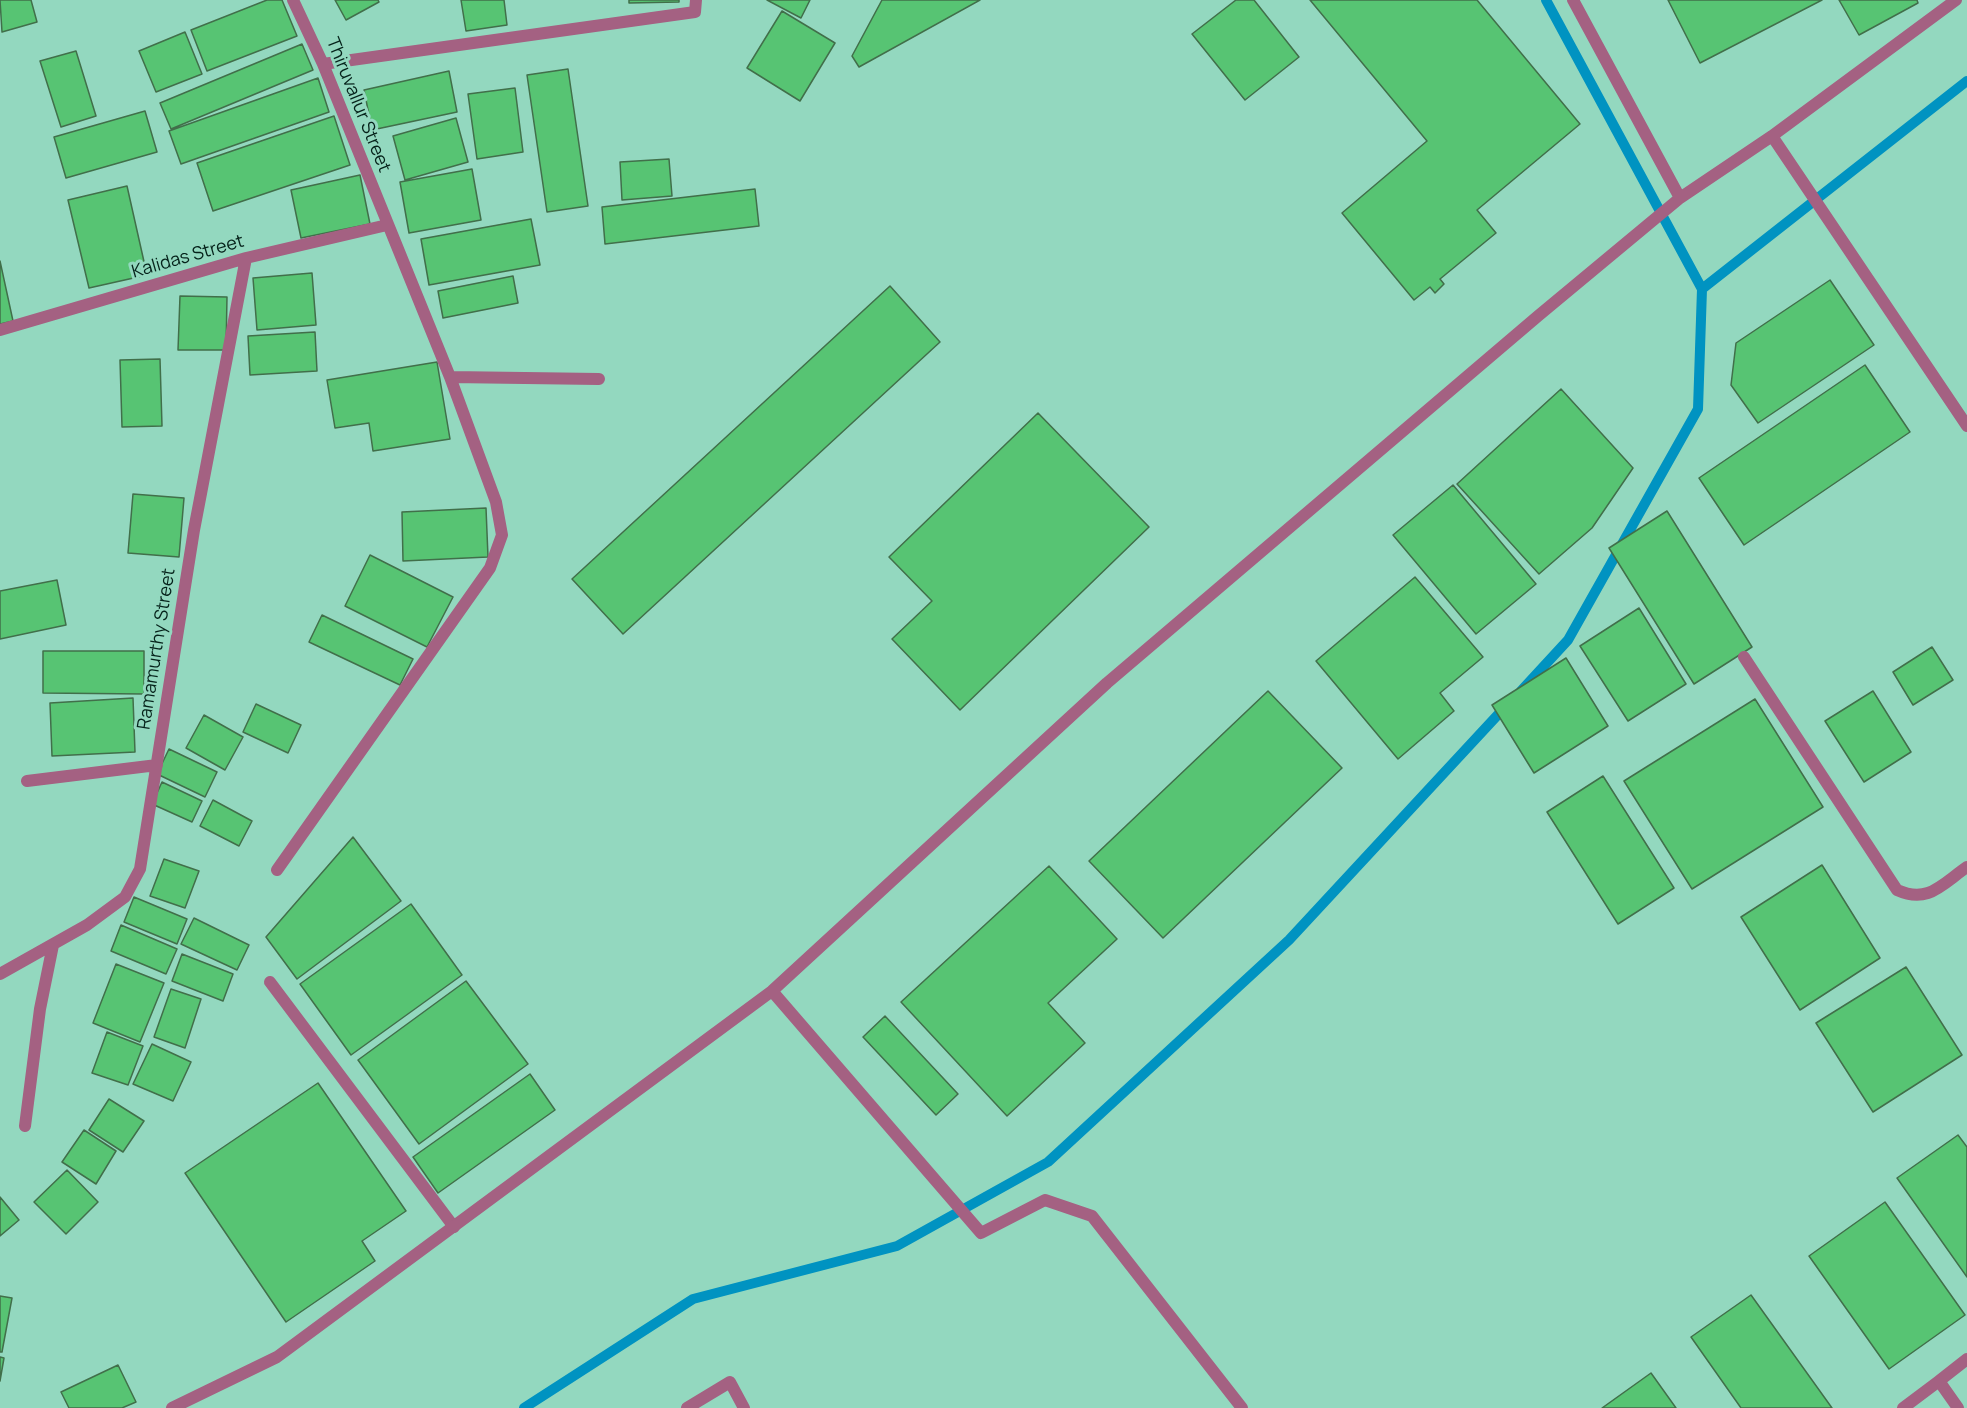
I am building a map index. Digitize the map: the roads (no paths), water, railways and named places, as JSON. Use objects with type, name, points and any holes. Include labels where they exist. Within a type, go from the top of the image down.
[{"type":"street","name":"Thiruvallur Street","points":[[277,870],[490,568],[502,535],[496,502],[450,376],[323,64],[293,0]]},
{"type":"street","points":[[323,64],[695,12],[696,0]]},
{"type":"street","points":[[1573,0],[1680,198]]},
{"type":"street","points":[[172,1408],[277,1357],[772,991],[1107,683],[1538,316],[1680,198],[1772,136],[1956,0]]},
{"type":"street","points":[[1772,136],[1967,426]]},
{"type":"street","name":"Kalidas Street","points":[[0,330],[246,258],[387,225]]},
{"type":"street","name":"Ramamurthy Street","points":[[0,974],[87,925],[125,897],[140,869],[194,530],[246,258]]},
{"type":"street","points":[[450,376],[599,379]]},
{"type":"street","points":[[1744,657],[1897,890],[1913,897],[1929,893],[1967,867]]},
{"type":"street","points":[[27,781],[157,765]]},
{"type":"street","points":[[25,1126],[40,1009],[53,945]]},
{"type":"street","points":[[270,982],[454,1227]]},
{"type":"street","points":[[772,991],[981,1233],[1045,1200],[1092,1216],[1242,1408]]},
{"type":"street","points":[[1903,1408],[1967,1359]]},
{"type":"street","points":[[1939,1381],[1958,1408]]},
{"type":"street","points":[[687,1408],[730,1382],[744,1408]]},
{"type":"waterway","points":[[1521,691],[1568,640],[1698,409],[1702,289],[1546,0]]},
{"type":"waterway","points":[[1702,289],[1967,81]]},
{"type":"waterway","points":[[524,1408],[693,1299],[897,1246],[1048,1162],[1289,940],[1506,706]]}]
